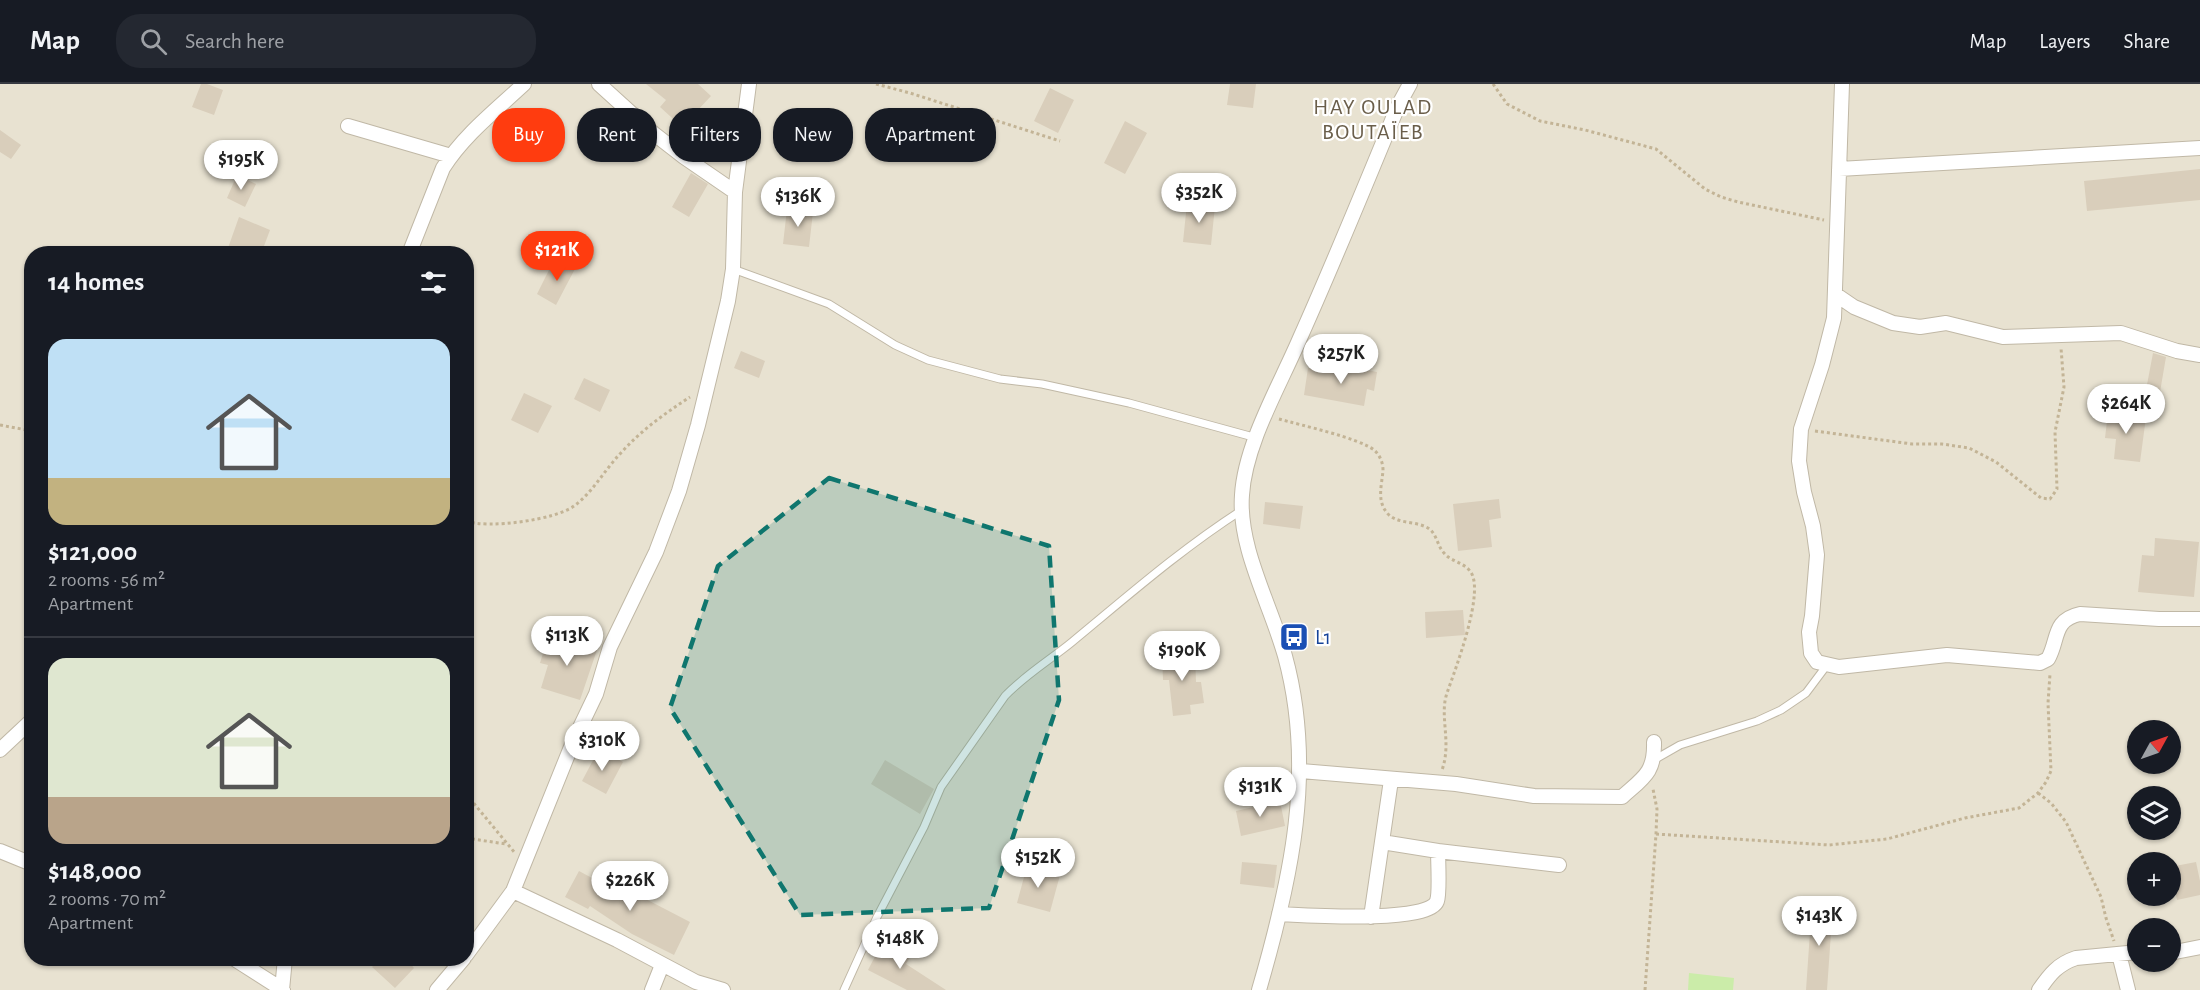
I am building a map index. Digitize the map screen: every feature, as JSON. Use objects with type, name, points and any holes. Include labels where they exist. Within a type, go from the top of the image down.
[{"type":"street","points":[[413,246],[443,168],[451,156],[474,129],[524,84]]},
{"type":"street","points":[[599,84],[684,158],[735,192]]},
{"type":"street","points":[[474,945],[513,891],[573,742],[596,694],[610,648],[656,552],[679,491],[728,301],[733,269],[735,192],[749,84]]},
{"type":"street","points":[[1259,990],[1280,914],[1297,822],[1301,771],[1298,716],[1285,656],[1242,520],[1245,472],[1266,415],[1339,249],[1398,106],[1410,84]]},
{"type":"street","points":[[1842,84],[1834,318],[1801,429],[1800,467],[1817,555],[1809,643],[1817,662],[1848,667],[1947,655],[2040,663],[2051,654],[2058,630],[2070,616],[2080,614],[2200,619]]},
{"type":"street","points":[[348,126],[451,156]]},
{"type":"street","points":[[1839,169],[2200,148]]},
{"type":"street","points":[[1835,294],[1854,307],[1893,323],[1920,327],[1946,323],[2003,337],[2121,333],[2176,351],[2200,355]]},
{"type":"street","points":[[0,750],[24,728]]},
{"type":"street","points":[[1301,771],[1426,781],[1534,796],[1622,797],[1650,767],[1654,742]]},
{"type":"street","points":[[1371,917],[1391,780]]},
{"type":"street","points":[[1382,843],[1559,865]]},
{"type":"street","points":[[0,850],[24,860]]},
{"type":"street","points":[[1280,914],[1371,917],[1422,912],[1437,902],[1438,851]]},
{"type":"street","points":[[513,891],[617,940],[696,982],[723,990]]},
{"type":"street","points":[[2181,951],[2200,947]]},
{"type":"street","points":[[2039,990],[2050,974],[2067,961],[2076,958],[2127,953]]},
{"type":"street","points":[[2119,954],[2128,990]]},
{"type":"street","points":[[652,990],[662,965]]},
{"type":"street","points":[[246,966],[283,990],[284,966]]},
{"type":"street","points":[[437,990],[457,966]]},
{"type":"lane","points":[[733,269],[829,304],[895,345],[928,360],[1000,379],[1042,384],[1129,403],[1257,438]]},
{"type":"lane","points":[[844,990],[877,917],[924,827],[941,787],[1005,696],[1173,558],[1242,510]]},
{"type":"lane","points":[[1650,767],[1680,745],[1757,721],[1781,710],[1806,693],[1827,665]]},
{"type":"path","points":[[876,84],[1060,141]]},
{"type":"path","points":[[1493,84],[1507,104],[1540,121],[1585,130],[1656,149],[1705,189],[1721,197],[1837,222]]},
{"type":"path","points":[[1801,429],[1912,444],[1941,444],[1969,448],[1996,462],[2041,498],[2050,499],[2057,489],[2055,432],[2064,387],[2059,335]]},
{"type":"path","points":[[474,522],[490,525],[530,520],[573,507],[621,452],[657,419],[706,387]]},
{"type":"path","points":[[1266,415],[1350,440],[1372,449],[1382,461],[1381,504],[1387,513],[1398,520],[1429,529],[1446,555],[1468,569],[1473,576],[1473,606],[1464,642],[1445,697],[1444,714],[1447,739],[1445,760],[1442,770],[1426,781]]},
{"type":"path","points":[[0,425],[24,430]]},
{"type":"path","points":[[1656,834],[1829,845],[1887,839],[1965,818],[2010,811],[2025,805],[2038,793],[2051,771],[2048,703],[2051,654]]},
{"type":"path","points":[[1645,990],[1656,834],[1656,798],[1650,767]]},
{"type":"path","points":[[2038,793],[2051,803],[2066,822],[2101,897],[2119,954]]},
{"type":"path","points":[[474,804],[506,844],[525,861]]},
{"type":"path","points":[[474,839],[506,844]]},
{"type":"highlighted area","points":[[829,478],[1049,546],[1059,700],[989,908],[800,915],[670,708],[718,566]]},
{"type":"shaded area","points":[[0,84],[2200,84],[2200,990],[0,990]]},
{"type":"green space","points":[[1689,973],[1734,978],[1733,990],[1688,990]]},
{"type":"building","points":[[201,84],[223,90],[214,115],[192,107]]},
{"type":"building","points":[[646,84],[698,84],[711,96],[700,108],[669,108],[669,115],[660,107],[666,100]]},
{"type":"building","points":[[1230,84],[1256,84],[1253,108],[1227,105]]},
{"type":"building","points":[[1050,88],[1074,100],[1058,133],[1034,121]]},
{"type":"building","points":[[1125,121],[1147,133],[1125,174],[1104,163]]},
{"type":"building","points":[[0,130],[21,145],[11,159],[0,152]]},
{"type":"building","points":[[2200,169],[2200,200],[2087,211],[2084,181]]},
{"type":"building","points":[[691,173],[708,184],[689,217],[672,207]]},
{"type":"building","points":[[237,175],[256,184],[245,207],[227,198]]},
{"type":"building","points":[[1187,203],[1215,206],[1211,245],[1183,242]]},
{"type":"building","points":[[787,209],[813,212],[809,247],[783,244]]},
{"type":"building","points":[[239,217],[270,230],[264,246],[229,246]]},
{"type":"building","points":[[566,259],[577,265],[556,305],[537,294],[551,266],[559,271]]},
{"type":"building","points":[[741,351],[765,361],[759,378],[734,368]]},
{"type":"building","points":[[2153,353],[2166,357],[2160,392],[2146,390]]},
{"type":"building","points":[[1341,365],[1377,372],[1374,391],[1367,389],[1364,406],[1304,395],[1308,368],[1340,374]]},
{"type":"building","points":[[584,378],[610,390],[600,412],[574,399]]},
{"type":"building","points":[[524,393],[552,406],[538,433],[511,420]]},
{"type":"building","points":[[2108,412],[2146,417],[2140,462],[2114,459],[2116,439],[2105,438]]},
{"type":"building","points":[[1499,499],[1501,518],[1489,520],[1492,547],[1458,551],[1453,504]]},
{"type":"building","points":[[1265,502],[1303,506],[1300,529],[1263,524]]},
{"type":"building","points":[[2155,538],[2199,542],[2194,597],[2138,592],[2142,555],[2154,556]]},
{"type":"building","points":[[1463,610],[1465,635],[1426,638],[1425,612]]},
{"type":"building","points":[[549,634],[597,650],[580,700],[541,688],[548,665],[540,663]]},
{"type":"building","points":[[1195,653],[1196,682],[1201,682],[1204,703],[1190,705],[1191,714],[1173,716],[1169,680],[1163,680],[1162,654]]},
{"type":"building","points":[[599,749],[623,762],[606,794],[582,781]]},
{"type":"building","points":[[885,760],[934,789],[920,814],[871,784]]},
{"type":"building","points":[[1280,801],[1285,826],[1241,836],[1236,811]]},
{"type":"building","points":[[1242,862],[1277,865],[1274,888],[1240,884]]},
{"type":"building","points":[[2196,862],[2200,895],[2181,899],[2181,865]]},
{"type":"building","points":[[1027,866],[1060,875],[1050,912],[1017,903]]},
{"type":"building","points":[[579,871],[616,891],[622,881],[639,892],[638,895],[690,922],[674,955],[632,934],[590,906],[588,909],[565,897]]},
{"type":"building","points":[[1812,903],[1833,904],[1827,990],[1806,990]]},
{"type":"building","points":[[883,941],[911,955],[906,964],[946,990],[907,990],[868,970]]},
{"type":"building","points":[[412,966],[414,968],[395,988],[372,967]]},
{"type":"place","name":"L1","points":[[1294,637]]},
{"type":"district","name":"HAY OULAD BOUTAÏEB","points":[[1373,120]]}]
